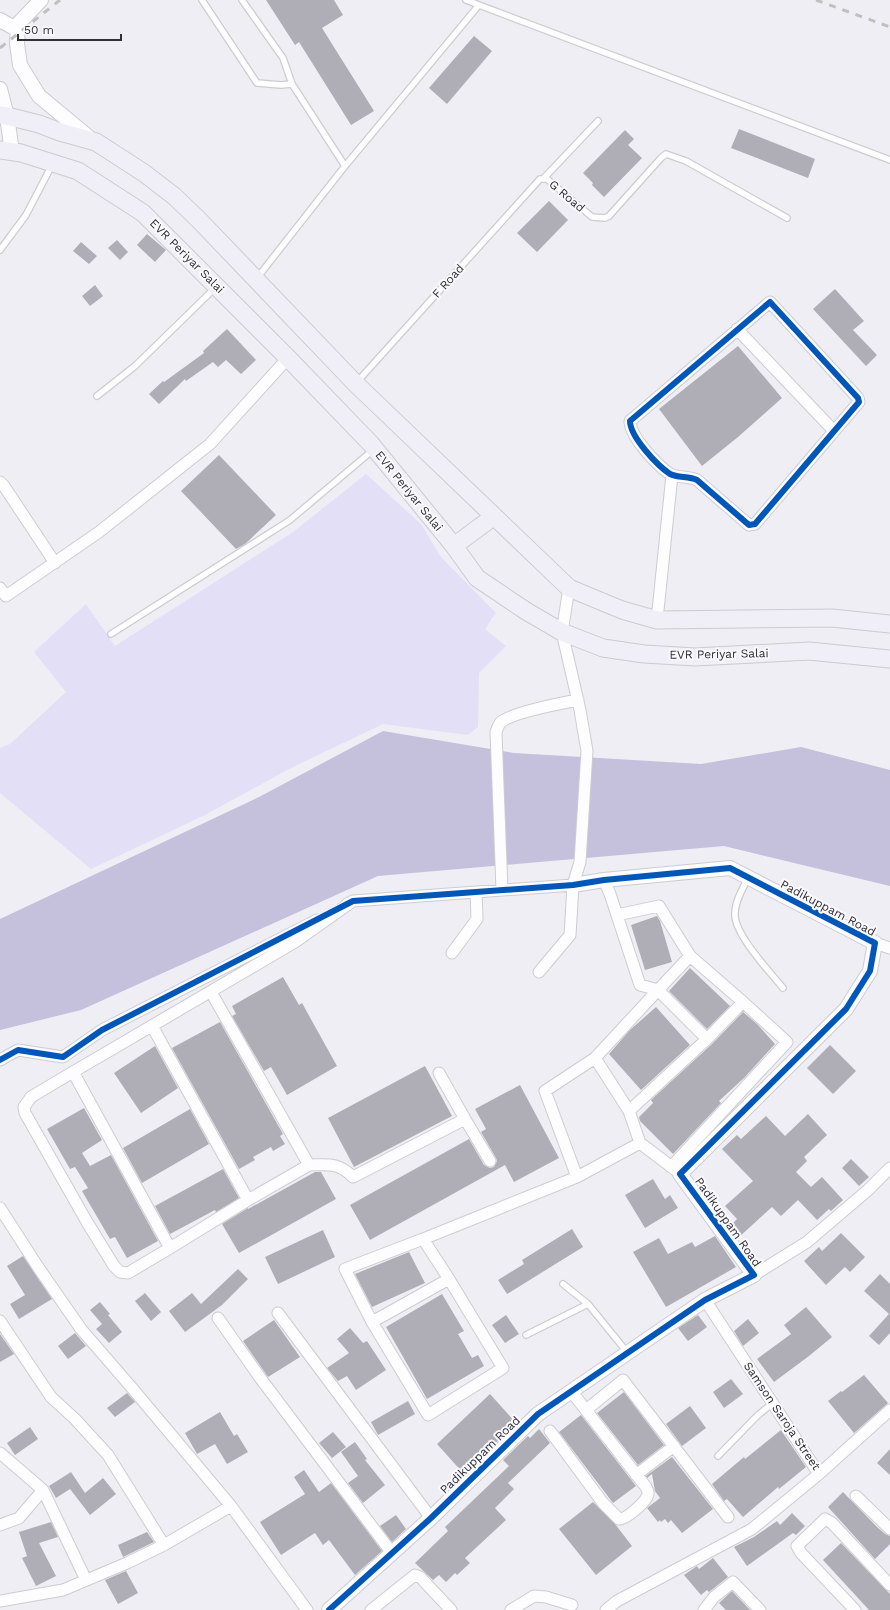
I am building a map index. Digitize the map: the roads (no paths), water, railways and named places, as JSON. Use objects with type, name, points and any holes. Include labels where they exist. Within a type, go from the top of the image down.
[{"type":"main road","points":[[4,116],[39,124],[96,142],[144,173],[174,196],[356,384],[569,588],[622,610],[657,620],[832,618],[890,624]]},
{"type":"main road","name":"EVR Periyar Salai","points":[[6,151],[21,153],[78,171],[144,213],[288,358],[374,449],[454,546],[477,578],[526,611],[562,632],[603,648],[644,654],[695,657],[809,651],[890,659]]},
{"type":"main road","points":[[454,546],[493,516]]},
{"type":"street","points":[[41,0],[18,24],[17,44],[20,65],[39,96],[96,142]]},
{"type":"street","points":[[0,20],[18,30]]},
{"type":"street","points":[[0,89],[4,116],[6,151]]},
{"type":"street","points":[[767,303],[771,303],[859,400],[834,431],[753,525],[747,524],[697,480],[691,477],[672,475],[646,452],[631,428],[630,421],[767,303]]},
{"type":"street","points":[[737,329],[834,431]]},
{"type":"street","points":[[0,588],[6,596],[55,563],[99,532],[210,444],[288,358]]},
{"type":"street","points":[[657,620],[672,475]]},
{"type":"street","points":[[0,482],[55,563]]},
{"type":"street","points":[[539,972],[570,935],[573,885],[580,862],[588,751],[562,632],[569,588]]},
{"type":"street","points":[[502,890],[499,778],[496,732],[500,723],[532,710],[578,700]]},
{"type":"street","name":"Padikuppam Road","points":[[329,1610],[431,1518],[538,1414],[571,1390],[705,1300],[754,1275],[676,1171],[846,1009],[870,970],[875,943],[730,868],[604,880],[573,885]]},
{"type":"street","points":[[604,880],[608,887],[640,985],[658,990],[707,1039]]},
{"type":"street","points":[[0,1060],[18,1050],[64,1056],[102,1030],[353,901],[573,885]]},
{"type":"street","points":[[452,953],[477,919],[476,892]]},
{"type":"street","points":[[353,901],[295,942],[31,1097],[24,1107],[25,1113],[87,1222],[114,1266],[120,1272],[128,1273],[248,1200],[309,1165],[339,1166],[346,1169],[353,1177],[465,1119]]},
{"type":"street","points":[[595,1058],[629,1111],[640,1144],[676,1171],[787,1042],[690,956],[659,906],[617,915]]},
{"type":"street","points":[[875,943],[890,948]]},
{"type":"street","points":[[577,1177],[545,1091],[595,1058],[690,956]]},
{"type":"street","points":[[211,992],[309,1165]]},
{"type":"street","points":[[629,1111],[707,1039],[743,1002]]},
{"type":"street","points":[[152,1026],[248,1200]]},
{"type":"street","points":[[73,1072],[170,1248]]},
{"type":"street","points":[[439,1073],[490,1161]]},
{"type":"street","points":[[423,1239],[450,1279],[503,1368],[428,1415],[372,1322],[345,1269],[577,1177],[640,1144]]},
{"type":"street","points":[[754,1275],[807,1242],[868,1190],[890,1168]]},
{"type":"street","points":[[0,1208],[38,1267],[81,1329],[231,1506],[307,1610]]},
{"type":"street","points":[[372,1322],[450,1279]]},
{"type":"street","name":"Samson Saroja Street","points":[[705,1300],[819,1474],[890,1410]]},
{"type":"street","points":[[278,1313],[431,1518]]},
{"type":"street","points":[[218,1318],[261,1379],[392,1553]]},
{"type":"street","points":[[0,1321],[51,1397],[75,1419],[108,1455],[164,1544]]},
{"type":"street","points":[[586,1410],[623,1380],[728,1517]]},
{"type":"street","points":[[550,1432],[603,1503],[618,1519],[627,1517],[648,1495],[646,1487],[571,1390]]},
{"type":"street","points":[[636,1475],[674,1446]]},
{"type":"street","points":[[0,1452],[43,1490],[86,1580]]},
{"type":"street","points":[[606,1610],[617,1602],[752,1529],[819,1474]]},
{"type":"street","points":[[0,1525],[19,1518],[43,1490]]},
{"type":"street","points":[[856,1496],[890,1529]]},
{"type":"street","points":[[0,1601],[63,1590],[164,1544],[231,1506]]},
{"type":"street","points":[[854,1610],[800,1553],[798,1546],[825,1519],[832,1523],[890,1585]]},
{"type":"street","points":[[371,1610],[415,1575],[420,1577],[451,1610]]},
{"type":"street","points":[[704,1610],[714,1597],[733,1582],[760,1610]]},
{"type":"street","points":[[511,1610],[534,1596],[546,1597],[572,1605]]},
{"type":"lane","points":[[202,0],[257,82],[281,85],[292,84]]},
{"type":"lane","points":[[242,0],[283,58],[292,84],[345,166]]},
{"type":"lane","points":[[466,0],[890,160]]},
{"type":"lane","points":[[256,280],[345,166],[479,5]]},
{"type":"lane","name":"F Road","points":[[356,384],[542,178],[598,121]]},
{"type":"lane","name":"G Road","points":[[542,178],[547,179],[592,217],[605,218],[609,216],[666,154],[686,161],[787,218]]},
{"type":"lane","points":[[0,250],[26,214],[53,163]]},
{"type":"lane","points":[[97,396],[135,366],[217,286]]},
{"type":"lane","points":[[112,634],[290,520],[374,449]]},
{"type":"lane","points":[[748,878],[734,914],[742,936],[783,988]]},
{"type":"lane","points":[[563,1284],[588,1304],[628,1352]]},
{"type":"lane","points":[[526,1335],[588,1304]]},
{"type":"lane","points":[[718,1456],[758,1415],[772,1403]]},
{"type":"railway","points":[[0,48],[60,0]]},
{"type":"railway","points":[[816,0],[890,27]]}]
